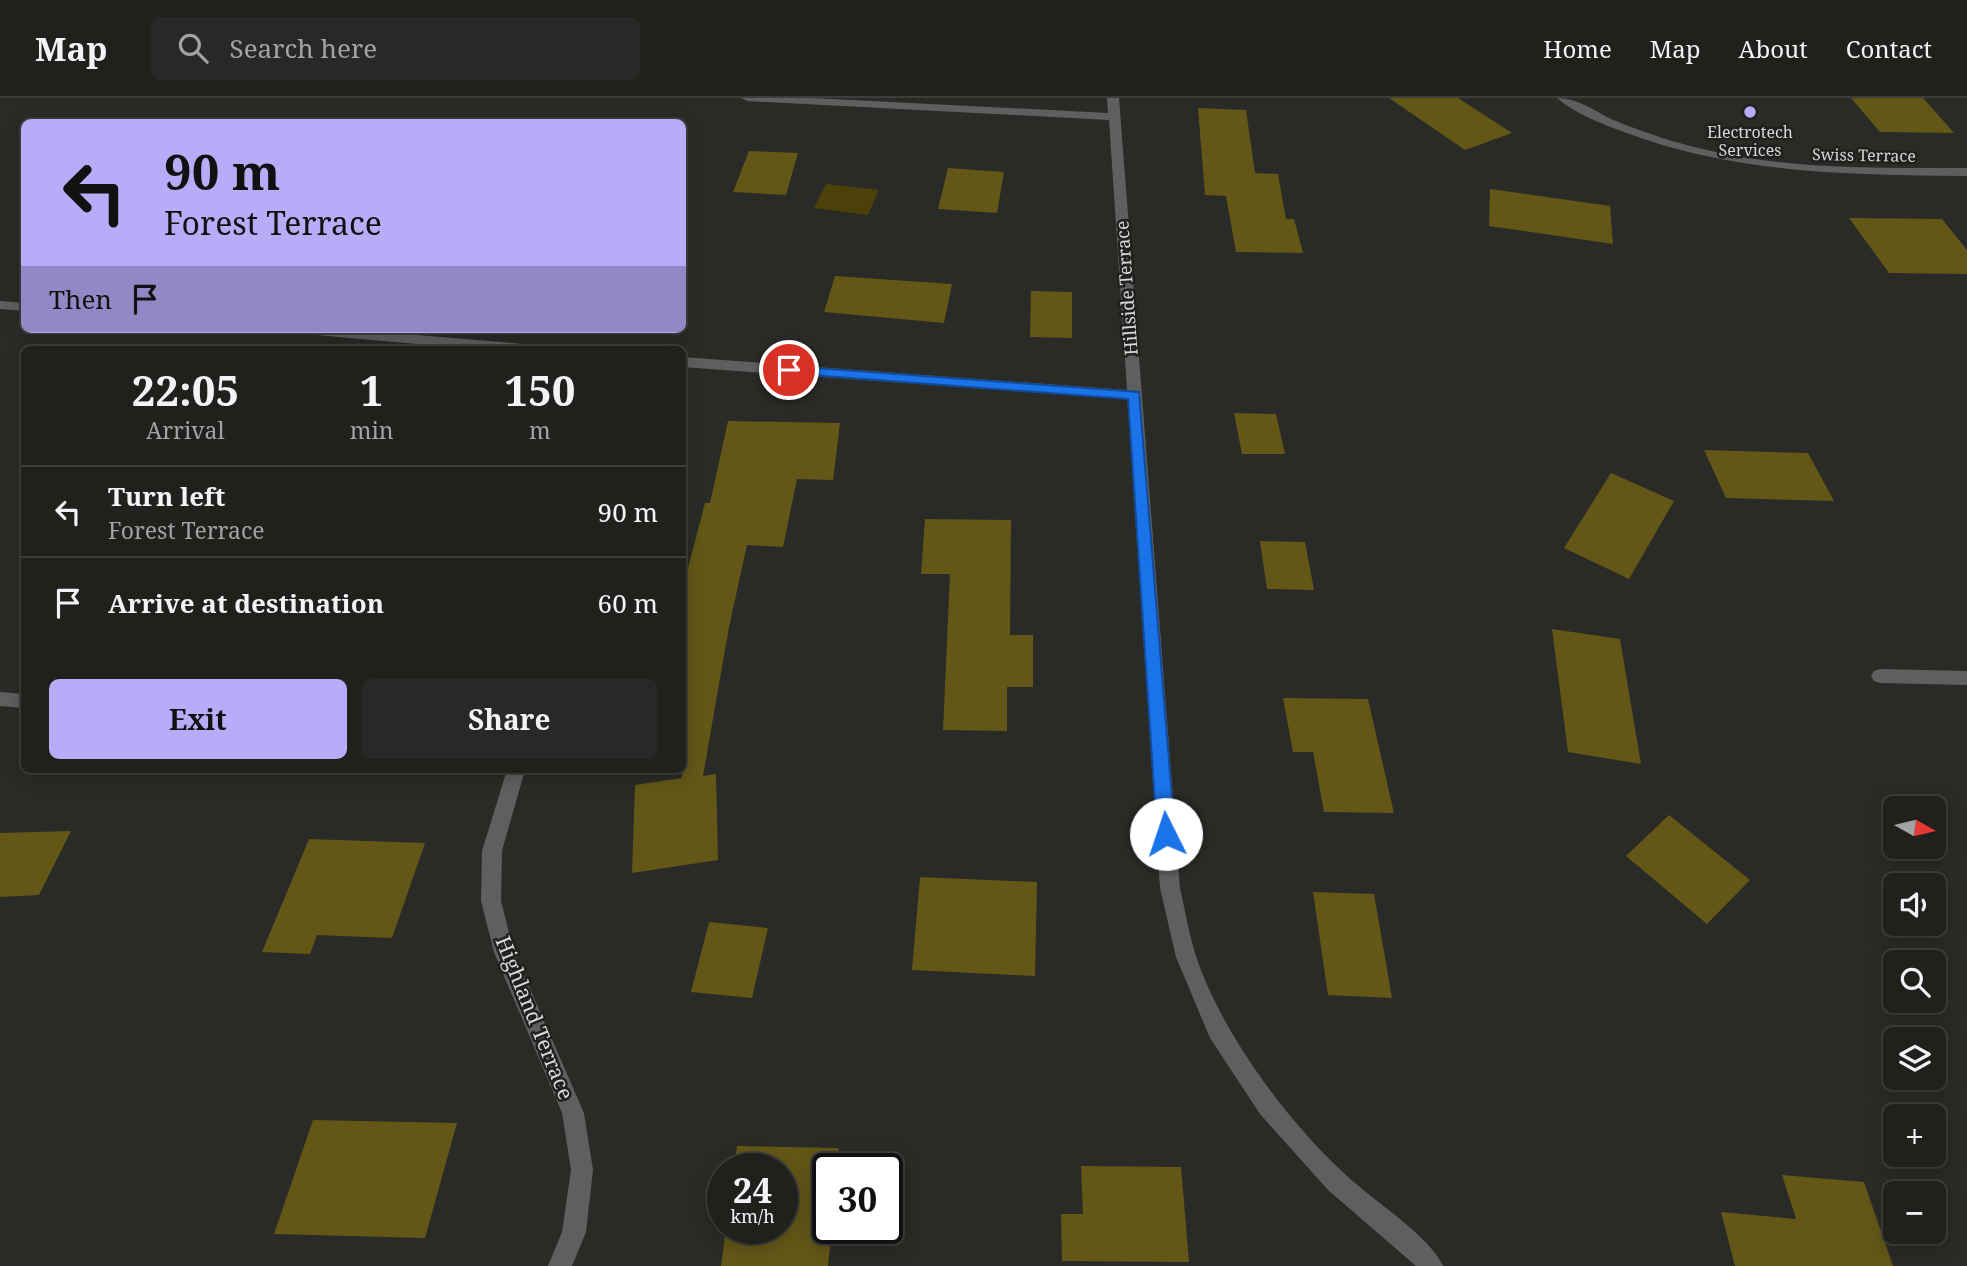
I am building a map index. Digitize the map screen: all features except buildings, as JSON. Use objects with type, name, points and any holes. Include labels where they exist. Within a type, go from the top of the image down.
[{"type":"street","points":[[747,98],[1114,117]]},
{"type":"street","name":"Hillside Terrace","points":[[1113,98],[1170,888],[1186,957],[1218,1030],[1268,1105],[1336,1182],[1431,1266]]},
{"type":"street","name":"Swiss Terrace","points":[[1563,98],[1616,125],[1659,140],[1758,163],[1828,171],[1967,172]]},
{"type":"street","points":[[0,305],[21,307]]},
{"type":"street","points":[[339,333],[490,346]]},
{"type":"street","points":[[686,362],[1134,395]]},
{"type":"street","points":[[1880,676],[1967,678]]},
{"type":"street","points":[[0,699],[21,701]]},
{"type":"street","name":"Highland Terrace","points":[[515,773],[492,851],[491,901],[504,952],[573,1114],[582,1170],[574,1232],[560,1266]]},
{"type":"shaded area","points":[[826,184],[879,190],[868,215],[814,208]]},
{"type":"place","name":"Electrotech Services","points":[[1750,112]]},
{"type":"route","points":[[789,370],[1134,395],[1166,834]]}]
